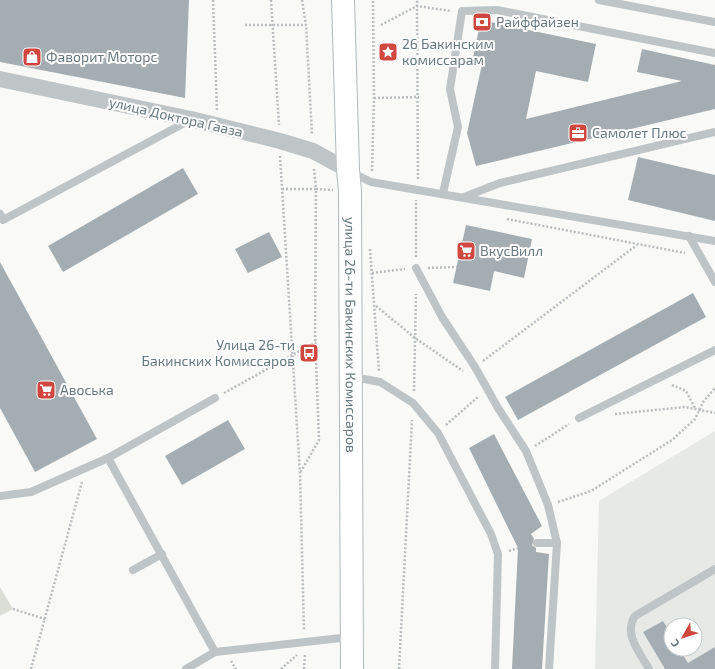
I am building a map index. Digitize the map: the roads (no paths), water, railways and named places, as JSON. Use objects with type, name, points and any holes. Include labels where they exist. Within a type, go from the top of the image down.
[{"type":"main road","name":"улица 26-ти Бакинских Комиссаров","points":[[343,0],[348,170],[350,191],[352,378],[352,669]]},
{"type":"street","name":"улица Доктора Гааза","points":[[0,78],[280,141],[313,151],[348,170]]},
{"type":"lane","points":[[599,0],[715,22]]},
{"type":"lane","points":[[443,193],[458,127],[450,89],[462,11],[497,10],[715,53]]},
{"type":"lane","points":[[0,214],[4,220],[191,120]]},
{"type":"lane","points":[[464,197],[500,183],[715,132]]},
{"type":"lane","points":[[348,170],[371,182],[443,193],[715,241]]},
{"type":"lane","points":[[689,236],[715,282]]},
{"type":"lane","points":[[416,268],[442,318],[475,366],[526,451],[548,505],[557,543],[549,669]]},
{"type":"lane","points":[[579,418],[715,350]]},
{"type":"lane","points":[[352,378],[380,382],[413,403],[438,433],[491,534],[498,554],[495,669]]},
{"type":"lane","points":[[0,496],[31,492],[108,458],[215,398]]},
{"type":"lane","points":[[108,458],[215,652]]},
{"type":"lane","points":[[537,543],[557,543]]},
{"type":"lane","points":[[133,570],[162,554]]},
{"type":"lane","points":[[649,669],[632,640],[629,630],[631,622],[635,616],[715,569]]},
{"type":"lane","points":[[186,669],[215,652],[305,646],[353,636]]},
{"type":"place","name":"Райффайзен","points":[[482,22]]},
{"type":"place","name":"26 Бакинским комиссарам","points":[[388,52]]},
{"type":"place","name":"Фаворит Моторс","points":[[32,57]]},
{"type":"place","name":"Самолет Плюс","points":[[578,133]]},
{"type":"place","name":"ВкусВилл","points":[[466,251]]},
{"type":"place","name":"Улица 26-ти Бакинских Комиссаров","points":[[309,353]]},
{"type":"place","name":"Авоська","points":[[46,390]]}]
